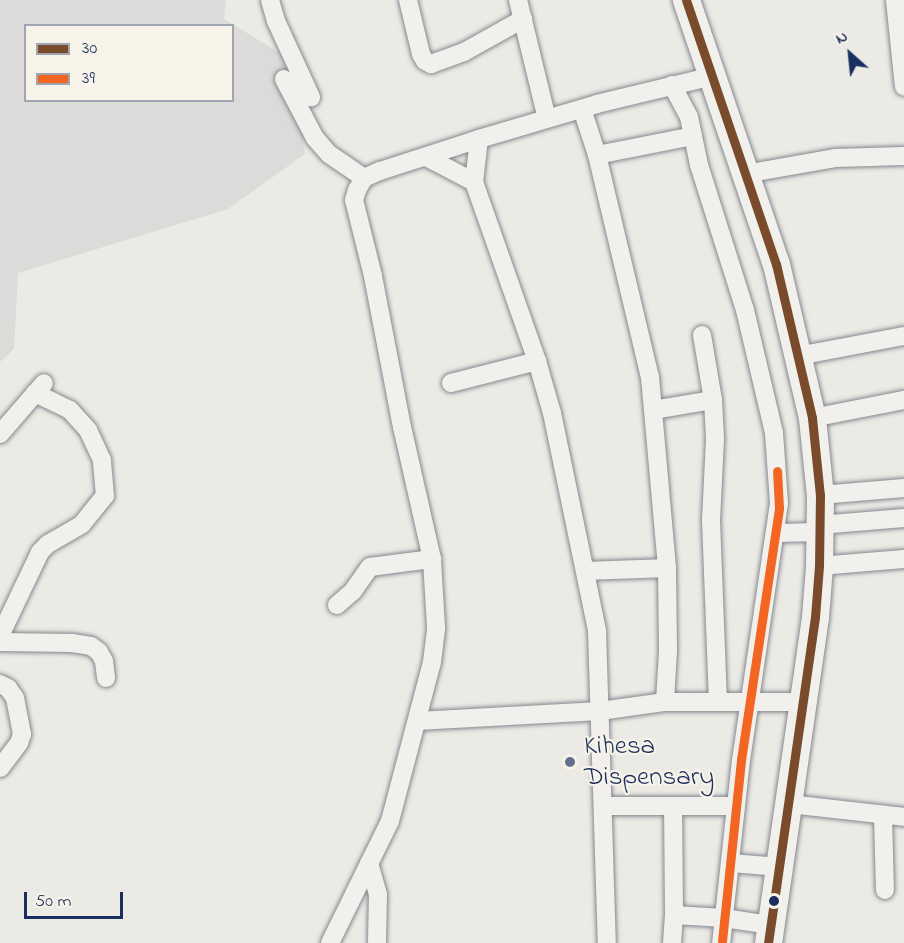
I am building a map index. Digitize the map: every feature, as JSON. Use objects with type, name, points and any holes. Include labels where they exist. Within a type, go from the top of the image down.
[{"type":"highway","points":[[686,0],[776,264],[812,418],[820,495],[819,566],[789,804],[769,934]]},
{"type":"street","points":[[270,0],[276,21],[311,97]]},
{"type":"street","points":[[408,0],[421,54],[425,61],[431,64],[464,52],[523,19]]},
{"type":"street","points":[[518,0],[547,120]]},
{"type":"street","points":[[895,0],[904,87]]},
{"type":"street","points":[[330,943],[369,863],[382,842],[390,821],[432,662],[436,627],[432,559],[402,427],[373,276],[354,200],[364,178],[582,109],[713,76]]},
{"type":"street","points":[[284,79],[315,138],[329,154],[364,178]]},
{"type":"street","points":[[672,85],[682,100],[708,197],[745,310],[774,433],[779,503],[736,806],[722,943]]},
{"type":"street","points":[[582,109],[597,155],[648,368],[666,568],[668,651],[664,702]]},
{"type":"street","points":[[597,155],[693,135]]},
{"type":"street","points":[[479,140],[474,182],[537,361],[565,468],[597,631],[607,943]]},
{"type":"street","points":[[745,174],[835,158],[904,156]]},
{"type":"street","points":[[426,157],[474,182]]},
{"type":"street","points":[[702,335],[713,400],[715,477],[711,520],[718,702]]},
{"type":"street","points":[[798,356],[904,336]]},
{"type":"street","points":[[451,383],[537,361]]},
{"type":"street","points":[[0,434],[40,388],[70,411],[88,429],[102,460],[105,496],[82,524],[40,552],[0,636]]},
{"type":"street","points":[[653,410],[713,400]]},
{"type":"street","points":[[812,418],[904,400]]},
{"type":"street","points":[[820,495],[904,489]]},
{"type":"street","points":[[776,533],[904,518]]},
{"type":"street","points":[[337,605],[352,591],[370,567],[432,559]]},
{"type":"street","points":[[819,566],[904,560]]},
{"type":"street","points":[[586,571],[666,568]]},
{"type":"street","points":[[0,642],[72,643],[91,646],[99,651],[104,661],[106,678]]},
{"type":"street","points":[[0,684],[15,698],[22,734],[19,743],[0,768]]},
{"type":"street","points":[[417,721],[600,711],[664,702],[802,702]]},
{"type":"street","points":[[789,804],[904,817]]},
{"type":"street","points":[[603,806],[736,806]]},
{"type":"street","points":[[672,943],[673,807]]},
{"type":"street","points":[[883,816],[885,890]]},
{"type":"street","points":[[369,863],[378,895],[377,943]]},
{"type":"street","points":[[731,863],[780,867]]},
{"type":"street","points":[[674,915],[724,918],[769,934]]},
{"type":"shaded area","points":[[0,0],[226,0],[224,19],[232,24],[24,24],[24,102],[234,102],[234,25],[280,53],[295,86],[305,154],[228,209],[18,273],[14,349],[0,362]]},
{"type":"transit line","name":"30","points":[[686,0],[776,264],[812,418],[820,495],[819,566],[815,617],[768,943]]},
{"type":"transit line","name":"39","points":[[722,941],[741,760],[779,508],[777,471]]},
{"type":"place","name":"Kihesa Dispensary","points":[[570,762]]}]
